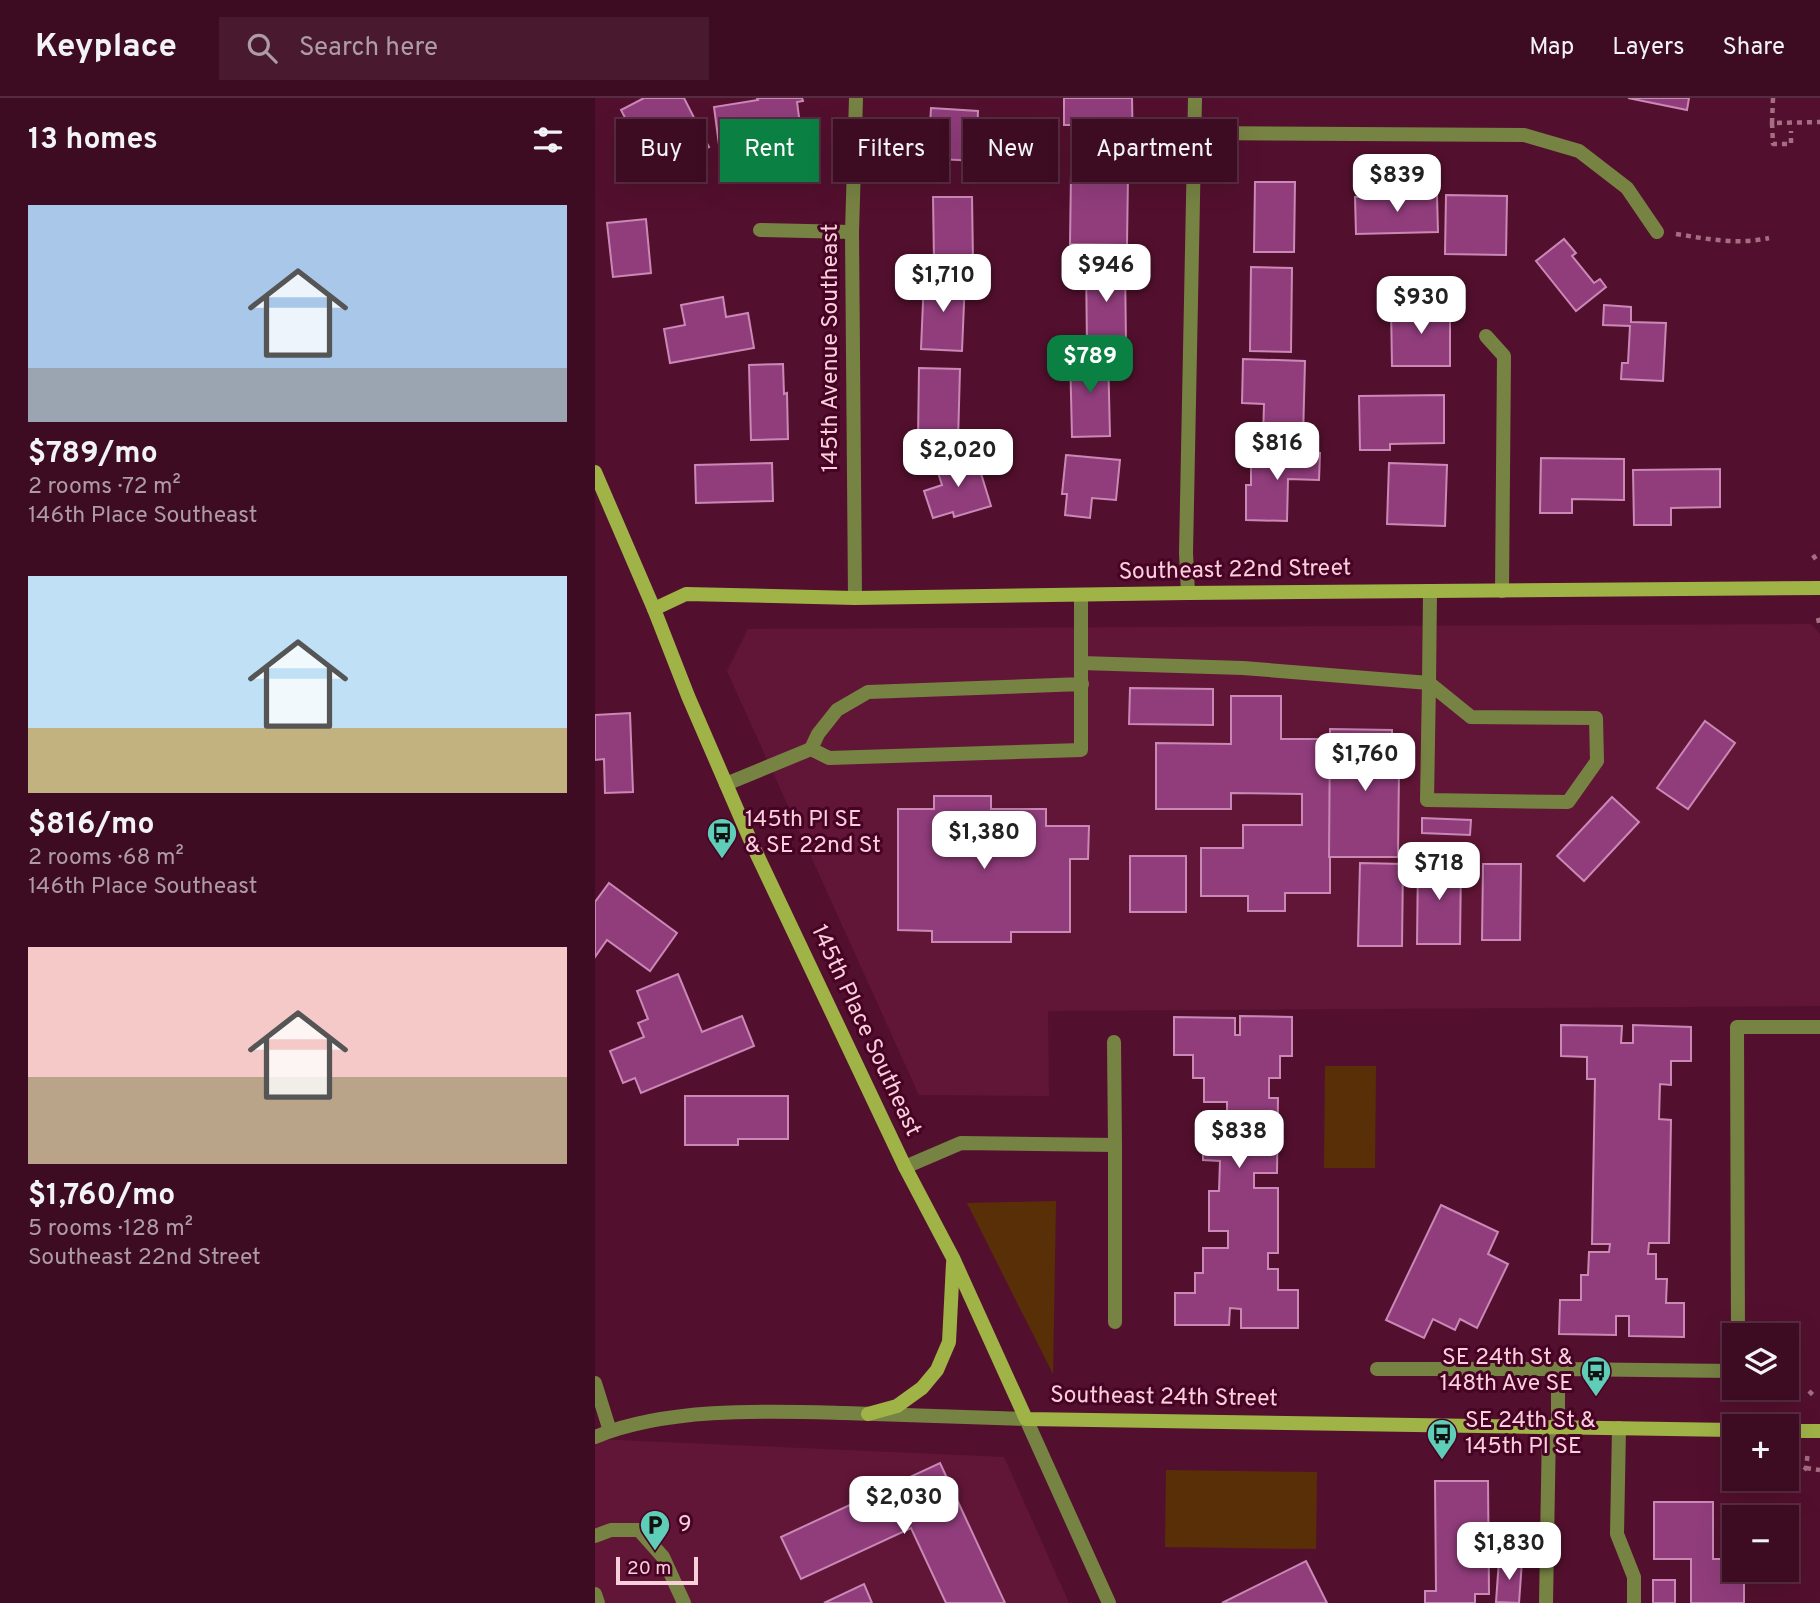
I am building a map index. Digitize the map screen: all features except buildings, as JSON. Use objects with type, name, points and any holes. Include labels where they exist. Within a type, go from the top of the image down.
[{"type":"street","name":"145th Avenue Southeast","points":[[855,598],[852,232],[856,98]]},
{"type":"street","points":[[1195,98],[1195,119]]},
{"type":"street","points":[[1237,133],[1524,135],[1579,151],[1627,188],[1657,232]]},
{"type":"street","points":[[1188,593],[1186,553],[1194,182]]},
{"type":"street","points":[[760,230],[852,232]]},
{"type":"street","points":[[1486,336],[1504,356],[1501,591]]},
{"type":"street","name":"145th Place Southeast","points":[[595,472],[688,696],[775,893],[905,1167],[953,1258],[1109,1603]]},
{"type":"street","name":"Southeast 22nd Street","points":[[654,609],[686,594],[855,598],[1820,588]]},
{"type":"street","points":[[1081,663],[1243,668],[1429,682],[1471,717],[1596,718],[1597,761],[1568,802],[1427,800],[1429,682],[1430,592]]},
{"type":"street","points":[[811,749],[829,758],[1081,750],[1081,595]]},
{"type":"street","points":[[726,784],[811,749],[818,734],[837,710],[868,692],[1082,684]]},
{"type":"street","points":[[1738,1323],[1737,1027],[1820,1027]]},
{"type":"street","points":[[1114,1042],[1115,1322]]},
{"type":"street","points":[[905,1167],[961,1143],[1115,1144]]},
{"type":"street","points":[[868,1414],[897,1406],[922,1388],[937,1370],[949,1342],[953,1258]]},
{"type":"street","points":[[1377,1369],[1722,1371]]},
{"type":"street","points":[[1546,1603],[1558,1369]]},
{"type":"street","points":[[595,1383],[610,1431]]},
{"type":"street","name":"Southeast 24th Street","points":[[595,1437],[644,1422],[728,1413],[787,1412],[1026,1419],[1722,1430]]},
{"type":"street","points":[[1619,1428],[1617,1534],[1634,1577],[1633,1603]]},
{"type":"street","points":[[1799,1431],[1820,1431]]},
{"type":"street","points":[[595,1536],[611,1530],[639,1530],[663,1557],[684,1603]]},
{"type":"street","points":[[595,1594],[598,1603]]},
{"type":"path","points":[[1773,98],[1773,144],[1791,144],[1791,131]]},
{"type":"path","points":[[1772,123],[1820,122]]},
{"type":"path","points":[[1657,232],[1731,242],[1769,238]]},
{"type":"path","points":[[1808,1451],[1805,1469],[1820,1470]]},
{"type":"shaded area","points":[[1811,624],[1820,634],[1820,1006],[1048,1011],[1049,1096],[919,1095],[727,671],[748,629]]},
{"type":"shaded area","points":[[1325,1066],[1376,1066],[1375,1168],[1324,1168]]},
{"type":"shaded area","points":[[1056,1201],[1053,1374],[967,1203]]},
{"type":"shaded area","points":[[595,1439],[1004,1457],[1069,1603],[595,1603]]},
{"type":"shaded area","points":[[1166,1470],[1317,1472],[1316,1549],[1165,1547]]},
{"type":"place","name":"145th Pl SE & SE 22nd St","points":[[722,860]]},
{"type":"place","name":"SE 24th St & 148th Ave SE","points":[[1596,1398]]},
{"type":"place","name":"SE 24th St & 145th Pl SE","points":[[1442,1461]]},
{"type":"place","name":"9","points":[[655,1552]]}]
